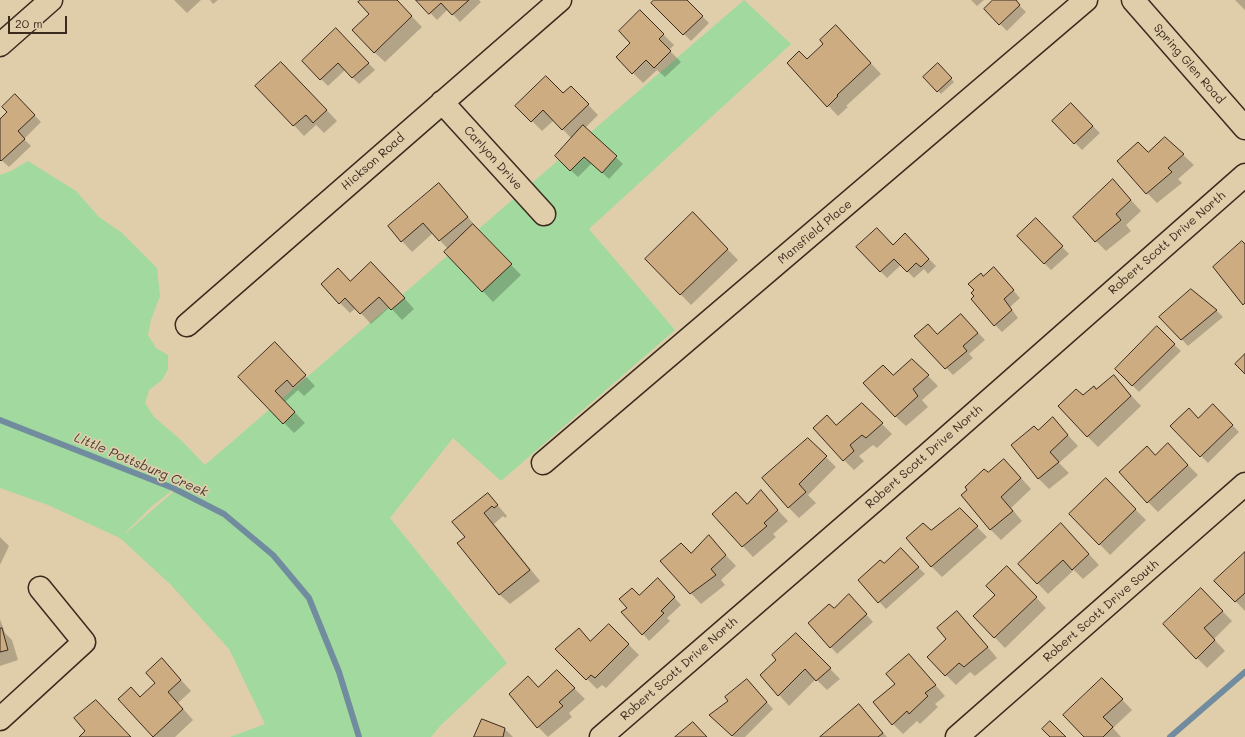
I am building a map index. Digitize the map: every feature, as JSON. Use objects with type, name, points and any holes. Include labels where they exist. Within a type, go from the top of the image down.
[{"type":"street","points":[[0,45],[51,0]]},
{"type":"street","name":"Hickson Road","points":[[187,325],[560,0]]},
{"type":"street","name":"Mansfield Place","points":[[543,463],[1086,0]]},
{"type":"street","name":"Spring Glen Road","points":[[1133,0],[1245,128]]},
{"type":"street","name":"Carlyon Drive","points":[[442,102],[544,214]]},
{"type":"street","name":"Robert Scott Drive North","points":[[601,737],[927,455],[1245,175]]},
{"type":"street","name":"Robert Scott Drive South","points":[[957,737],[1245,484]]},
{"type":"street","points":[[0,719],[84,642],[40,588]]},
{"type":"green space","points":[[744,0],[791,44],[589,229],[675,330],[501,481],[453,438],[390,518],[507,663],[441,725],[431,737],[230,737],[265,724],[229,649],[170,584],[120,538],[48,505],[0,488],[0,175],[11,171],[28,161],[76,191],[99,217],[122,233],[157,268],[160,296],[151,320],[148,335],[156,348],[168,355],[168,369],[162,380],[149,390],[145,403],[154,417],[181,440],[205,465]],"holes":[[[196,472],[126,533],[152,506]]]},
{"type":"building","points":[[361,0],[397,0],[412,16],[374,53],[352,30],[369,14],[358,2]]},
{"type":"building","points":[[416,0],[469,0],[452,15],[441,3],[429,14]]},
{"type":"building","points":[[654,0],[687,0],[703,16],[683,35],[651,3]]},
{"type":"building","points":[[993,0],[1016,0],[1020,5],[999,25],[984,9]]},
{"type":"building","points":[[640,10],[664,34],[659,39],[671,51],[654,68],[646,60],[632,74],[616,57],[630,43],[619,31]]},
{"type":"building","points":[[836,25],[871,63],[837,95],[838,96],[827,107],[787,63],[799,51],[807,59],[823,44],[820,40]]},
{"type":"building","points":[[336,28],[369,63],[352,78],[338,63],[320,80],[302,61]]},
{"type":"building","points":[[281,62],[327,110],[313,123],[306,115],[293,126],[255,86]]},
{"type":"building","points":[[938,63],[952,78],[937,92],[923,77]]},
{"type":"building","points":[[546,76],[563,93],[571,86],[589,104],[562,130],[543,110],[531,122],[515,106]]},
{"type":"building","points":[[15,94],[35,115],[18,131],[25,139],[1,161],[0,119],[7,112],[2,107]]},
{"type":"building","points":[[1071,103],[1093,126],[1074,144],[1052,121]]},
{"type":"building","points":[[583,125],[617,156],[602,173],[584,157],[570,171],[555,156]]},
{"type":"building","points":[[1165,137],[1184,154],[1168,168],[1172,172],[1146,194],[1117,161],[1138,142],[1148,152]]},
{"type":"building","points":[[1113,179],[1131,200],[1116,214],[1121,220],[1095,242],[1073,217]]},
{"type":"building","points":[[439,183],[468,217],[439,241],[423,223],[401,242],[388,226]]},
{"type":"building","points":[[693,212],[728,249],[680,295],[645,259]]},
{"type":"building","points":[[1036,218],[1063,246],[1044,264],[1017,236]]},
{"type":"building","points":[[473,224],[512,264],[482,292],[444,252]]},
{"type":"building","points":[[877,228],[893,245],[905,233],[929,259],[921,267],[916,263],[907,272],[894,259],[880,272],[856,247]]},
{"type":"building","points":[[1242,241],[1245,244],[1245,303],[1243,305],[1213,267]]},
{"type":"building","points":[[371,262],[405,298],[391,310],[379,297],[360,314],[345,298],[339,304],[321,284],[338,268],[350,281]]},
{"type":"building","points":[[994,267],[1014,290],[1004,299],[1012,310],[994,326],[971,299],[974,296],[971,293],[974,290],[968,284],[981,273],[983,276]]},
{"type":"building","points":[[1191,289],[1217,310],[1181,340],[1159,317]]},
{"type":"building","points":[[961,314],[978,333],[963,346],[967,351],[945,369],[914,336],[928,324],[937,334]]},
{"type":"building","points":[[1157,326],[1175,344],[1132,386],[1115,369]]},
{"type":"building","points":[[275,342],[306,375],[293,387],[287,380],[275,391],[295,412],[283,424],[238,377]]},
{"type":"building","points":[[1245,354],[1245,374],[1235,364]]},
{"type":"building","points":[[912,359],[929,375],[913,389],[918,396],[895,417],[863,383],[883,365],[893,375]]},
{"type":"building","points":[[1114,375],[1131,396],[1087,437],[1058,406],[1076,389],[1083,395],[1094,386],[1096,389]]},
{"type":"building","points":[[862,403],[883,423],[866,438],[862,435],[850,445],[854,451],[843,461],[813,428],[827,415],[836,425]]},
{"type":"building","points":[[1213,404],[1233,425],[1200,457],[1170,426],[1189,408],[1198,418]]},
{"type":"building","points":[[1053,417],[1068,435],[1050,452],[1059,462],[1038,479],[1011,445],[1034,426],[1038,430]]},
{"type":"building","points":[[808,438],[827,456],[799,484],[806,492],[788,508],[762,478]]},
{"type":"building","points":[[1168,443],[1188,465],[1147,503],[1119,472],[1147,446],[1155,455]]},
{"type":"building","points":[[1004,459],[1021,478],[1001,497],[1013,511],[990,530],[961,495],[967,490],[965,487],[984,469],[988,472]]},
{"type":"building","points":[[1106,478],[1136,509],[1099,545],[1069,514]]},
{"type":"building","points":[[761,490],[778,510],[764,523],[767,526],[742,547],[712,514],[736,492],[747,504]]},
{"type":"building","points":[[488,493],[498,505],[494,508],[492,506],[484,513],[530,570],[499,595],[457,543],[465,537],[452,522]]},
{"type":"building","points":[[960,508],[978,526],[931,567],[906,538],[923,523],[931,530]]},
{"type":"building","points":[[1061,523],[1089,554],[1072,570],[1063,560],[1037,584],[1018,564]]},
{"type":"building","points":[[709,535],[726,555],[711,569],[716,575],[690,594],[660,561],[681,543],[691,553]]},
{"type":"building","points":[[901,548],[919,567],[878,603],[858,580],[880,560],[884,563]]},
{"type":"building","points":[[1245,552],[1245,593],[1235,602],[1214,581]]},
{"type":"building","points":[[1007,566],[1037,597],[994,638],[973,616],[995,595],[986,586]]},
{"type":"building","points":[[658,578],[675,597],[661,611],[664,613],[642,635],[621,612],[627,608],[619,599],[632,588],[639,595]]},
{"type":"building","points":[[1201,588],[1223,611],[1204,628],[1215,640],[1196,659],[1163,624]]},
{"type":"building","points":[[849,594],[867,614],[830,648],[808,623],[829,604],[834,608]]},
{"type":"building","points":[[957,611],[988,647],[964,667],[959,663],[945,676],[927,657],[946,639],[937,628]]},
{"type":"building","points":[[609,624],[629,644],[595,678],[591,675],[586,680],[555,649],[579,628],[590,641]]},
{"type":"building","points":[[2,628],[8,650],[0,652],[0,629]]},
{"type":"building","points":[[796,633],[831,668],[816,681],[805,669],[778,696],[760,675],[776,660],[772,655]]},
{"type":"building","points":[[909,654],[936,685],[925,693],[928,696],[909,714],[907,711],[892,725],[873,702],[895,684],[886,674]]},
{"type":"building","points":[[162,658],[181,680],[168,692],[183,709],[153,737],[118,699],[131,687],[140,697],[155,683],[146,673]]},
{"type":"building","points":[[557,670],[575,688],[559,702],[563,706],[537,728],[509,694],[528,676],[538,687]]},
{"type":"building","points":[[1102,678],[1123,699],[1103,717],[1113,727],[1103,737],[1084,737],[1063,715]]},
{"type":"building","points":[[747,679],[767,702],[732,736],[709,715],[728,701],[725,697]]},
{"type":"building","points":[[96,700],[131,737],[79,737],[85,731],[74,718]]},
{"type":"building","points":[[859,704],[883,733],[878,737],[820,737]]},
{"type":"building","points":[[482,719],[505,728],[503,737],[474,737]]},
{"type":"building","points":[[1050,721],[1066,737],[1050,737],[1042,729]]},
{"type":"building","points":[[693,722],[707,737],[675,737]]},
{"type":"waterway","name":"Little Pottsburg Creek","points":[[0,420],[173,488],[224,514],[273,555],[309,598],[339,672],[359,737]]},
{"type":"waterway","points":[[1170,737],[1245,672]]}]
